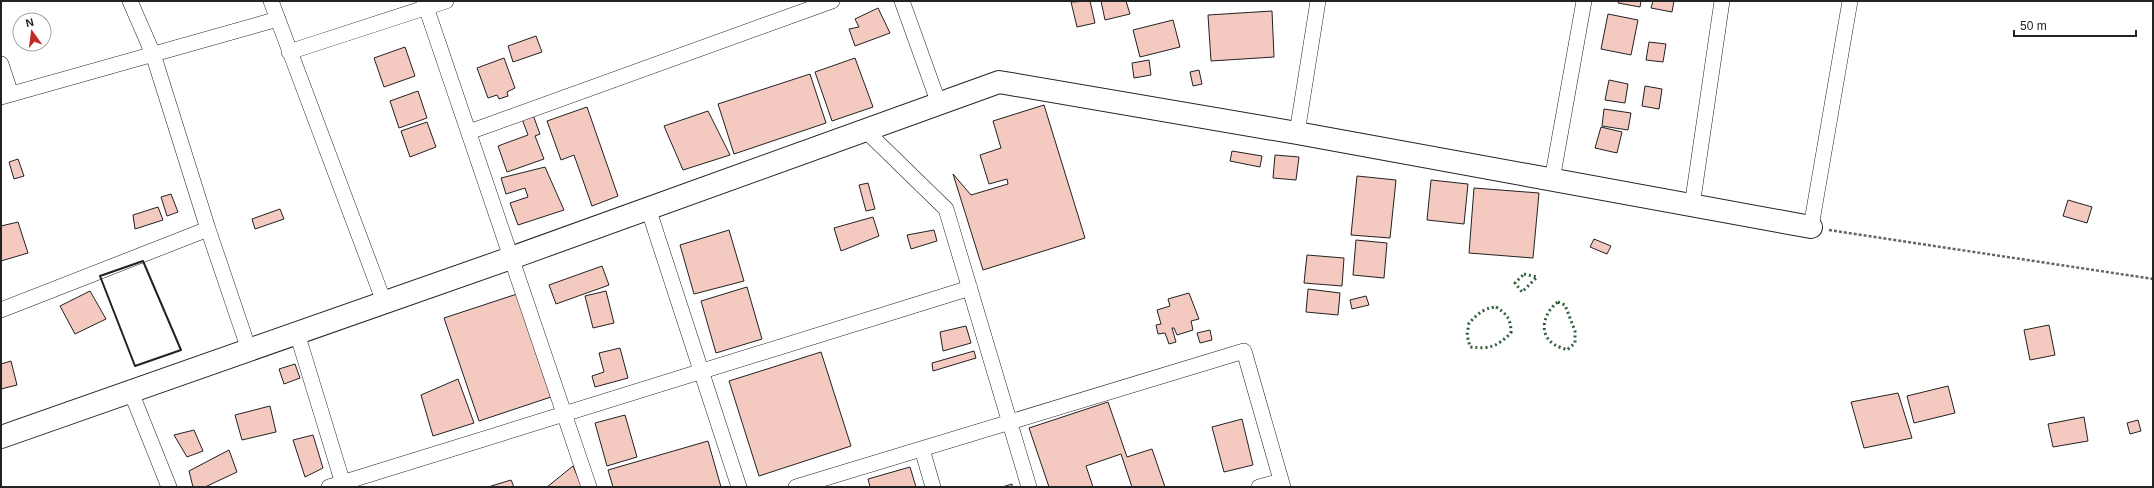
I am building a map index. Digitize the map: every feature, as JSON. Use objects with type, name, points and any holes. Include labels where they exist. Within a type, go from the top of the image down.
[{"type":"main road","points":[[1,438],[511,258],[999,82],[1297,133],[1811,227]]},
{"type":"street","points":[[130,1],[152,54],[208,229],[249,350]]},
{"type":"street","points":[[271,1],[384,302]]},
{"type":"street","points":[[289,52],[425,4],[446,1]]},
{"type":"street","points":[[469,132],[832,1]]},
{"type":"street","points":[[902,1],[939,104]]},
{"type":"street","points":[[1297,133],[1318,1]]},
{"type":"street","points":[[1552,180],[1584,1]]},
{"type":"street","points":[[1692,206],[1722,1]]},
{"type":"street","points":[[1811,227],[1850,1]]},
{"type":"street","points":[[425,4],[589,487]]},
{"type":"street","points":[[1,64],[6,95],[278,19]]},
{"type":"street","points":[[866,130],[946,208],[1029,487]]},
{"type":"street","points":[[648,208],[739,487]]},
{"type":"street","points":[[1,310],[208,229]]},
{"type":"street","points":[[297,333],[338,486],[701,371],[970,288]]},
{"type":"street","points":[[796,487],[1244,351],[1282,484],[1259,487]]},
{"type":"street","points":[[131,392],[169,487]]},
{"type":"street","points":[[922,449],[933,487]]},
{"type":"path","points":[[1811,227],[2153,279]]},
{"type":"building","points":[[1090,1],[1095,23],[1077,27],[1071,2]]},
{"type":"building","points":[[1101,1],[1126,1],[1130,14],[1105,20]]},
{"type":"building","points":[[1619,1],[1641,1],[1640,7],[1618,3]]},
{"type":"building","points":[[1653,1],[1674,1],[1672,12],[1651,8]]},
{"type":"building","points":[[878,8],[890,33],[855,46],[849,29],[859,27],[855,19]]},
{"type":"building","points":[[1272,11],[1274,57],[1211,61],[1208,15]]},
{"type":"building","points":[[1608,14],[1638,20],[1631,55],[1601,49]]},
{"type":"building","points":[[1173,20],[1180,47],[1140,57],[1133,30]]},
{"type":"building","points":[[536,36],[542,52],[513,62],[508,46]]},
{"type":"building","points":[[1649,42],[1666,44],[1663,62],[1646,60]]},
{"type":"building","points":[[405,47],[415,76],[384,87],[374,58]]},
{"type":"building","points":[[504,58],[515,88],[507,92],[508,96],[499,99],[497,95],[488,98],[477,68]]},
{"type":"building","points":[[855,58],[873,107],[832,121],[815,72]]},
{"type":"building","points":[[1149,60],[1151,75],[1134,78],[1132,63]]},
{"type":"building","points":[[1199,70],[1202,84],[1193,86],[1190,72]]},
{"type":"building","points":[[810,74],[826,123],[734,154],[718,104]]},
{"type":"building","points":[[1609,80],[1628,84],[1625,103],[1605,100]]},
{"type":"building","points":[[1645,86],[1662,89],[1659,109],[1642,106]]},
{"type":"building","points":[[418,91],[427,118],[399,128],[390,101]]},
{"type":"building","points":[[1044,105],[1085,238],[983,270],[953,174],[971,195],[1008,184],[1007,179],[989,184],[980,155],[1001,148],[993,121]]},
{"type":"building","points":[[587,107],[618,196],[592,206],[574,155],[561,160],[547,121]]},
{"type":"building","points":[[1604,109],[1631,113],[1628,130],[1602,126]]},
{"type":"building","points":[[708,111],[730,155],[683,170],[664,126]]},
{"type":"building","points":[[533,115],[540,134],[535,136],[544,159],[507,172],[498,146],[528,135],[522,119]]},
{"type":"building","points":[[427,122],[436,147],[410,157],[401,131]]},
{"type":"building","points":[[1601,127],[1622,132],[1617,153],[1595,148]]},
{"type":"building","points":[[1232,151],[1262,156],[1260,167],[1230,161]]},
{"type":"building","points":[[1275,155],[1299,157],[1296,180],[1273,178]]},
{"type":"building","points":[[18,159],[24,176],[14,179],[9,162]]},
{"type":"building","points":[[545,167],[564,210],[518,225],[510,203],[528,197],[525,188],[506,194],[501,178]]},
{"type":"building","points":[[1357,176],[1396,180],[1390,238],[1351,235]]},
{"type":"building","points":[[1431,180],[1468,184],[1464,224],[1427,220]]},
{"type":"building","points":[[868,183],[875,209],[866,211],[859,185]]},
{"type":"building","points":[[1474,188],[1539,193],[1533,258],[1469,253]]},
{"type":"building","points":[[171,194],[178,212],[167,216],[161,197]]},
{"type":"building","points":[[2068,200],[2092,207],[2087,223],[2063,216]]},
{"type":"building","points":[[158,207],[163,220],[135,229],[133,215]]},
{"type":"building","points":[[280,209],[284,219],[255,229],[252,219]]},
{"type":"building","points":[[873,217],[879,236],[841,251],[834,228]]},
{"type":"building","points":[[18,222],[28,253],[1,261],[1,226]]},
{"type":"building","points":[[729,230],[744,281],[694,294],[680,245]]},
{"type":"building","points":[[934,230],[937,241],[911,249],[907,235]]},
{"type":"building","points":[[1594,239],[1611,246],[1607,254],[1590,247]]},
{"type":"building","points":[[1356,240],[1387,243],[1384,278],[1353,275]]},
{"type":"building","points":[[1307,255],[1344,258],[1342,286],[1304,283]]},
{"type":"building","points":[[602,266],[609,285],[556,304],[549,285]]},
{"type":"building","points":[[747,287],[762,339],[716,353],[701,301]]},
{"type":"building","points":[[1308,289],[1340,293],[1338,315],[1306,312]]},
{"type":"building","points":[[90,291],[106,319],[75,334],[60,306]]},
{"type":"building","points":[[606,291],[614,323],[593,328],[585,296]]},
{"type":"building","points":[[1189,293],[1199,319],[1191,321],[1193,330],[1177,335],[1174,328],[1172,328],[1176,342],[1169,344],[1165,333],[1158,334],[1156,325],[1161,324],[1157,310],[1170,306],[1168,299]]},
{"type":"building","points":[[517,294],[551,397],[479,421],[444,318]]},
{"type":"building","points":[[1366,296],[1369,305],[1352,309],[1350,300]]},
{"type":"building","points":[[2049,325],[2055,355],[2030,360],[2024,330]]},
{"type":"building","points":[[966,326],[971,343],[943,351],[940,332]]},
{"type":"building","points":[[1210,330],[1212,340],[1200,343],[1197,333]]},
{"type":"building","points":[[620,348],[628,378],[595,387],[592,376],[604,372],[599,353]]},
{"type":"building","points":[[974,351],[976,358],[933,371],[932,363]]},
{"type":"building","points":[[821,352],[851,446],[759,476],[729,381]]},
{"type":"building","points":[[11,361],[17,385],[1,389],[1,364]]},
{"type":"building","points":[[295,364],[300,378],[284,384],[279,369]]},
{"type":"building","points":[[458,379],[474,423],[433,436],[421,395]]},
{"type":"building","points":[[1948,386],[1955,413],[1914,423],[1907,396]]},
{"type":"building","points":[[1898,393],[1912,438],[1864,448],[1851,402]]},
{"type":"building","points":[[1108,402],[1127,457],[1152,449],[1165,487],[1132,487],[1121,454],[1086,466],[1093,487],[1049,487],[1029,428]]},
{"type":"building","points":[[270,406],[276,432],[242,440],[235,415]]},
{"type":"building","points":[[625,415],[637,457],[607,466],[595,423]]},
{"type":"building","points":[[2084,417],[2088,441],[2053,447],[2048,424]]},
{"type":"building","points":[[1242,419],[1253,465],[1224,472],[1212,427]]},
{"type":"building","points":[[2138,420],[2141,431],[2130,434],[2127,423]]},
{"type":"building","points":[[194,430],[203,451],[187,457],[174,435]]},
{"type":"building","points":[[313,435],[323,468],[305,477],[293,440]]},
{"type":"building","points":[[708,441],[721,487],[613,487],[608,470]]},
{"type":"building","points":[[229,450],[237,472],[205,487],[193,487],[189,471]]},
{"type":"building","points":[[573,466],[582,487],[547,487]]},
{"type":"building","points":[[910,467],[916,487],[870,487],[868,479]]},
{"type":"building","points":[[511,480],[514,487],[488,487]]},
{"type":"building","points":[[1012,484],[1012,487],[1002,487]]},
{"type":"hedge","points":[[1524,274],[1537,277],[1522,292],[1515,283],[1524,274]]},
{"type":"hedge","points":[[1558,302],[1565,305],[1575,331],[1575,343],[1567,350],[1556,346],[1549,340],[1544,329],[1544,323],[1549,311],[1558,302]]},
{"type":"hedge","points":[[1496,307],[1508,317],[1511,333],[1493,346],[1483,348],[1470,347],[1467,335],[1469,323],[1484,310],[1496,307]]},
{"type":"wall","points":[[143,261],[181,350],[135,366],[100,276],[143,261]]}]
